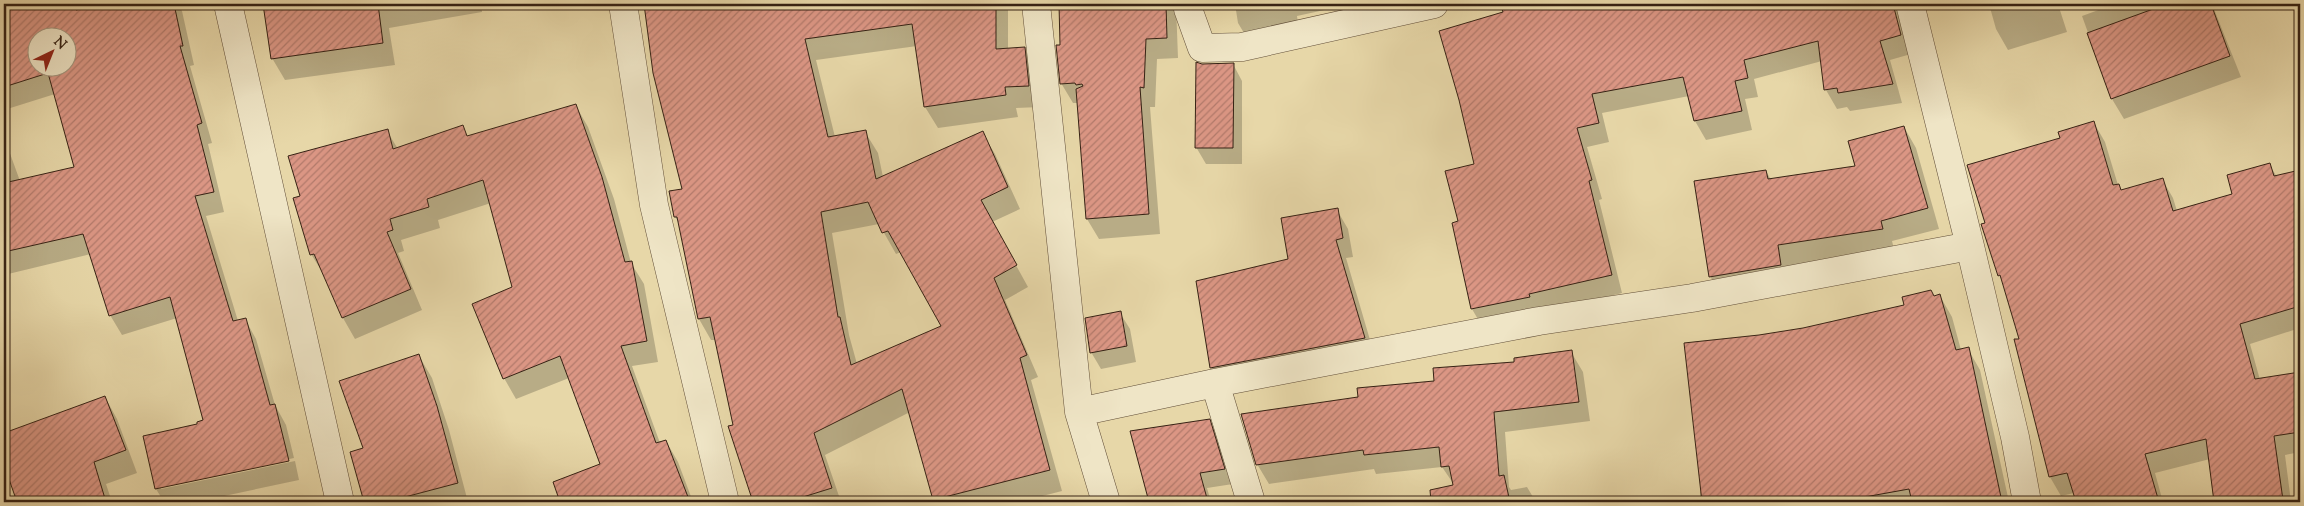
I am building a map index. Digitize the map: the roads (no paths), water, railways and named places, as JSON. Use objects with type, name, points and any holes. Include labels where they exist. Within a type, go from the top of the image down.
[{"type":"street","points":[[228,4],[340,502]]},
{"type":"street","points":[[623,4],[654,206],[725,502]]},
{"type":"street","points":[[1036,4],[1079,412],[1106,502]]},
{"type":"street","points":[[1188,4],[1188,9],[1202,48],[1242,46],[1434,4]]},
{"type":"street","points":[[1910,4],[2015,437],[2027,502]]},
{"type":"street","points":[[1079,412],[1215,383],[1539,321],[1692,298],[1970,246]]},
{"type":"street","points":[[1215,383],[1251,502]]}]
